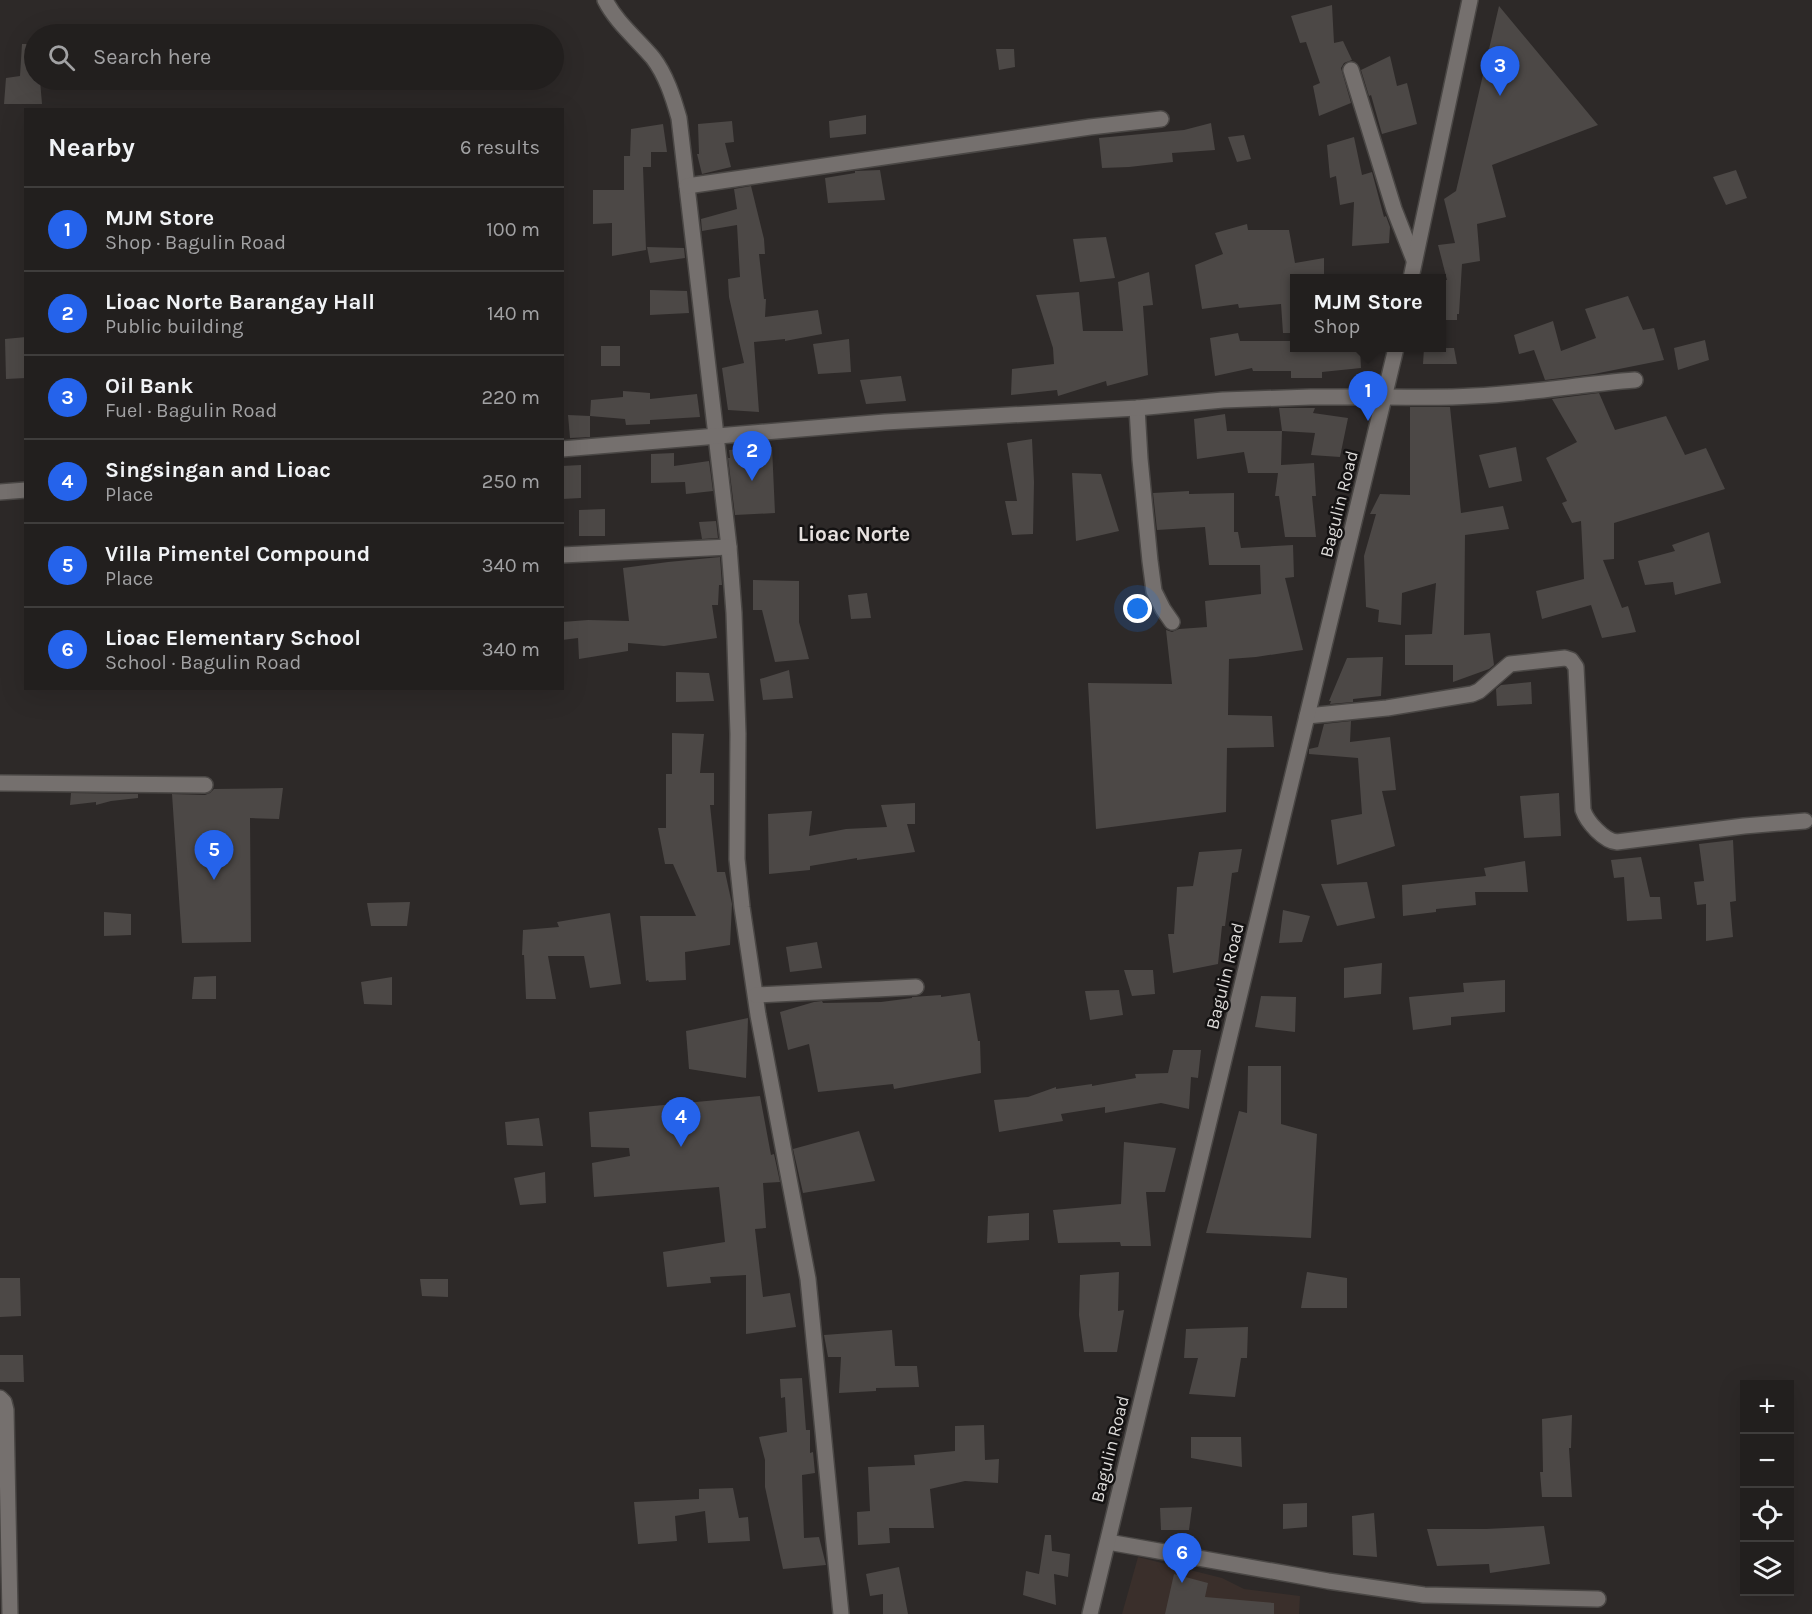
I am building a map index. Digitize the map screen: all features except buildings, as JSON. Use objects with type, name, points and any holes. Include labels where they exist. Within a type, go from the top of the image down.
[{"type":"street","points":[[605,0],[630,33],[654,59],[672,94],[679,117],[729,547],[734,613],[738,734],[737,859],[742,907],[808,1279],[841,1614]]},
{"type":"street","points":[[1412,274],[1470,0]]},
{"type":"street","points":[[1351,70],[1394,209],[1414,260]]},
{"type":"street","points":[[687,186],[1090,127],[1161,119]]},
{"type":"street","name":"Bagulin Road","points":[[1090,1614],[1395,352]]},
{"type":"street","points":[[564,449],[885,422],[1137,408],[1223,400],[1473,396],[1635,380]]},
{"type":"street","points":[[1137,408],[1154,591],[1162,609],[1172,621]]},
{"type":"street","points":[[0,492],[24,490]]},
{"type":"street","points":[[564,555],[729,547]]},
{"type":"street","points":[[1307,717],[1387,708],[1472,694],[1479,691],[1510,664],[1565,658],[1571,660],[1576,667],[1583,810],[1588,820],[1607,840],[1617,842],[1744,826],[1805,822]]},
{"type":"street","points":[[0,783],[205,784]]},
{"type":"street","points":[[756,995],[916,987]]},
{"type":"street","points":[[0,1398],[6,1410],[3,1459],[10,1614]]},
{"type":"street","points":[[1108,1542],[1328,1581],[1424,1595],[1598,1599]]},
{"type":"shaded area","points":[[1138,1557],[1222,1578],[1244,1589],[1300,1596],[1299,1614],[1122,1614]]},
{"type":"place","name":"Oil Bank","points":[[1500,96]]},
{"type":"place","name":"MJM Store","points":[[1368,421]]},
{"type":"place","name":"Lioac Norte Barangay Hall","points":[[752,481]]},
{"type":"place","name":"Villa Pimentel Compound","points":[[214,880]]},
{"type":"place","name":"Singsingan and Lioac","points":[[681,1147]]},
{"type":"place","name":"Lioac Elementary School","points":[[1182,1583]]},
{"type":"district","name":"Lioac Norte","points":[[854,534]]}]
